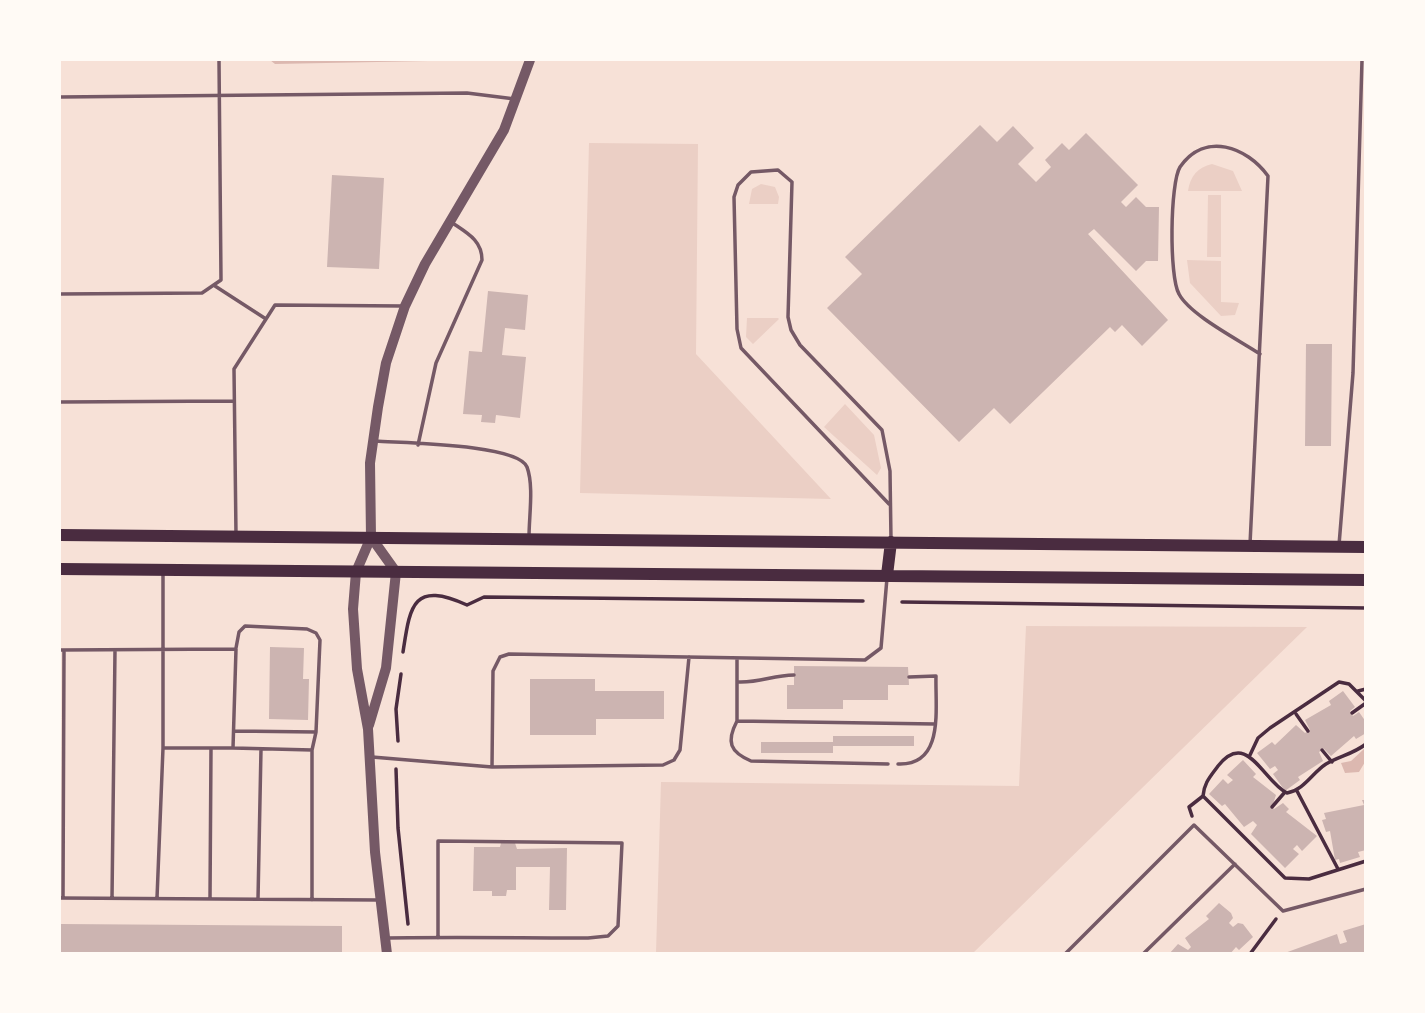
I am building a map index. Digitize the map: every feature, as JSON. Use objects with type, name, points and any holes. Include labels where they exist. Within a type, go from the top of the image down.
[{"type":"main road","points":[[60,535],[1366,547]]},
{"type":"main road","points":[[887,575],[891,542]]},
{"type":"main road","points":[[60,569],[1366,580]]},
{"type":"street","points":[[387,954],[380,900],[368,729],[357,669],[354,609],[356,572],[371,537],[370,463],[373,441],[386,363],[405,306],[425,264],[491,157],[517,99],[530,60]]},
{"type":"street","points":[[368,729],[386,668],[396,572],[371,537]]},
{"type":"lane","points":[[60,294],[202,293],[221,280],[219,60]]},
{"type":"lane","points":[[1339,547],[1353,373],[1362,60]]},
{"type":"lane","points":[[60,97],[467,93],[517,99]]},
{"type":"lane","points":[[1250,546],[1260,354],[1268,176],[1256,160],[1237,148],[1215,145],[1196,150],[1180,168],[1174,186],[1174,277],[1179,295],[1195,310],[1260,354]]},
{"type":"lane","points":[[889,504],[741,348],[737,328],[734,197],[738,185],[751,172],[778,170],[792,181],[788,317],[791,330],[800,345],[882,430],[890,471],[891,542]]},
{"type":"lane","points":[[418,444],[436,363],[482,260],[482,249],[476,239],[450,221]]},
{"type":"lane","points":[[215,286],[266,319]]},
{"type":"lane","points":[[236,537],[234,369],[275,305],[405,306]]},
{"type":"lane","points":[[60,402],[234,401]]},
{"type":"lane","points":[[373,441],[491,450],[519,457],[526,465],[529,478],[529,539]]},
{"type":"lane","points":[[157,898],[163,748],[163,570]]},
{"type":"lane","points":[[492,767],[493,671],[500,657],[509,654],[865,660],[876,655],[882,642],[887,575]]},
{"type":"lane","points":[[233,748],[236,649],[239,632],[245,626],[307,629],[316,634],[320,640],[316,732],[312,750],[312,900]]},
{"type":"lane","points":[[236,649],[62,650],[61,898],[380,900]]},
{"type":"lane","points":[[112,898],[115,650]]},
{"type":"lane","points":[[370,757],[492,767],[663,765],[674,760],[680,750],[689,657]]},
{"type":"lane","points":[[737,658],[737,721],[730,736],[731,747],[738,755],[751,761],[888,764]]},
{"type":"lane","points":[[737,682],[759,683],[778,675],[794,675]]},
{"type":"lane","points":[[898,764],[908,764],[924,756],[934,743],[936,676],[909,677]]},
{"type":"lane","points":[[737,721],[935,724]]},
{"type":"lane","points":[[233,731],[316,732]]},
{"type":"lane","points":[[163,748],[312,750]]},
{"type":"lane","points":[[210,899],[211,748]]},
{"type":"lane","points":[[258,900],[261,749]]},
{"type":"lane","points":[[1065,954],[1194,825],[1283,911],[1366,889]]},
{"type":"lane","points":[[385,938],[438,938],[608,936],[618,926],[622,843],[438,841],[438,938]]},
{"type":"lane","points":[[1143,954],[1235,864]]},
{"type":"path","points":[[398,741],[396,709],[405,638],[411,605],[418,599],[449,597],[467,605],[484,597],[863,601]]},
{"type":"path","points":[[902,601],[1366,608]]},
{"type":"path","points":[[1249,755],[1258,738],[1296,714],[1325,689],[1339,682],[1358,691],[1366,702],[1352,713]]},
{"type":"path","points":[[1358,691],[1366,689]]},
{"type":"path","points":[[1296,714],[1308,731]]},
{"type":"path","points":[[1272,807],[1285,792],[1297,791],[1332,762],[1355,753],[1366,744]]},
{"type":"path","points":[[1322,750],[1332,762]]},
{"type":"path","points":[[1194,825],[1189,807],[1203,796],[1204,784],[1221,762],[1233,754],[1249,755],[1285,792]]},
{"type":"path","points":[[396,765],[398,828],[408,924]]},
{"type":"path","points":[[1297,791],[1338,869]]},
{"type":"path","points":[[1203,796],[1285,878],[1309,880],[1366,861]]},
{"type":"path","points":[[1250,954],[1283,911]]},
{"type":"shaded area","points":[[270,60],[479,60],[275,64]]},
{"type":"shaded area","points":[[589,143],[698,144],[696,354],[831,499],[580,493]]},
{"type":"shaded area","points":[[1212,164],[1233,171],[1242,191],[1188,191],[1196,173]]},
{"type":"shaded area","points":[[761,184],[775,187],[779,197],[778,204],[749,204],[752,189]]},
{"type":"shaded area","points":[[1208,195],[1221,195],[1221,257],[1207,257]]},
{"type":"shaded area","points":[[1187,260],[1221,261],[1221,302],[1239,303],[1235,315],[1221,316],[1190,283]]},
{"type":"shaded area","points":[[747,318],[779,319],[753,344],[746,337]]},
{"type":"shaded area","points":[[845,404],[874,435],[881,468],[877,475],[824,427]]},
{"type":"shaded area","points":[[1026,626],[1307,627],[973,953],[656,953],[661,782],[1019,786]]},
{"type":"shaded area","points":[[1365,748],[1365,762],[1359,772],[1345,773],[1341,763],[1351,761]]},
{"type":"building","points":[[980,125],[997,142],[1013,126],[1034,148],[1018,164],[1036,182],[1051,167],[1045,160],[1062,143],[1069,150],[1086,133],[1138,185],[1121,202],[1126,207],[1136,197],[1146,207],[1159,207],[1158,261],[1146,261],[1136,271],[1094,229],[1088,234],[1168,320],[1142,346],[1122,325],[1115,332],[1110,327],[1010,424],[994,408],[959,442],[827,308],[862,274],[845,257]]},
{"type":"building","points":[[332,175],[384,178],[379,269],[327,267]]},
{"type":"building","points":[[488,291],[528,295],[525,330],[505,328],[502,355],[526,357],[520,418],[496,415],[495,423],[481,422],[482,415],[463,414],[469,351],[482,352]]},
{"type":"building","points":[[1306,344],[1332,344],[1331,446],[1305,446]]},
{"type":"building","points":[[270,647],[304,648],[303,679],[309,679],[308,720],[269,719]]},
{"type":"building","points":[[794,666],[908,667],[909,685],[888,685],[888,700],[843,700],[843,709],[787,709],[787,685],[794,685]]},
{"type":"building","points":[[530,679],[595,679],[595,691],[664,691],[664,719],[596,719],[596,735],[530,735]]},
{"type":"building","points":[[1343,691],[1355,707],[1350,711],[1353,716],[1359,712],[1366,722],[1366,733],[1356,739],[1354,736],[1331,756],[1324,749],[1319,752],[1323,761],[1298,777],[1300,780],[1285,791],[1273,774],[1278,770],[1275,766],[1270,769],[1257,753],[1272,742],[1275,745],[1296,725],[1305,733],[1310,730],[1305,720],[1331,705],[1329,701]]},
{"type":"building","points":[[833,736],[914,736],[914,746],[833,746],[833,753],[761,753],[761,742],[833,742]]},
{"type":"building","points":[[1243,760],[1256,774],[1253,777],[1276,795],[1272,807],[1274,809],[1283,803],[1289,809],[1286,812],[1317,836],[1302,851],[1297,845],[1293,849],[1299,854],[1285,868],[1251,834],[1257,825],[1253,821],[1244,827],[1225,804],[1222,806],[1209,794],[1223,779],[1228,784],[1233,780],[1227,775]]},
{"type":"building","points":[[1362,800],[1366,800],[1366,850],[1358,852],[1360,857],[1340,863],[1339,859],[1335,860],[1330,831],[1326,832],[1322,820],[1326,819],[1324,813],[1364,805]]},
{"type":"building","points":[[501,843],[515,843],[517,849],[567,848],[566,910],[549,910],[550,867],[516,867],[516,890],[507,890],[506,896],[492,896],[492,891],[473,891],[474,847],[500,847]]},
{"type":"building","points":[[1219,903],[1231,913],[1233,918],[1229,923],[1233,927],[1238,923],[1243,924],[1253,937],[1239,950],[1236,947],[1230,954],[1169,954],[1178,944],[1188,950],[1191,947],[1185,938],[1209,919],[1206,916]]},
{"type":"building","points":[[60,924],[342,926],[342,954],[60,954]]},
{"type":"building","points":[[1366,924],[1366,954],[1282,954],[1337,934],[1340,944],[1347,942],[1343,931]]}]
